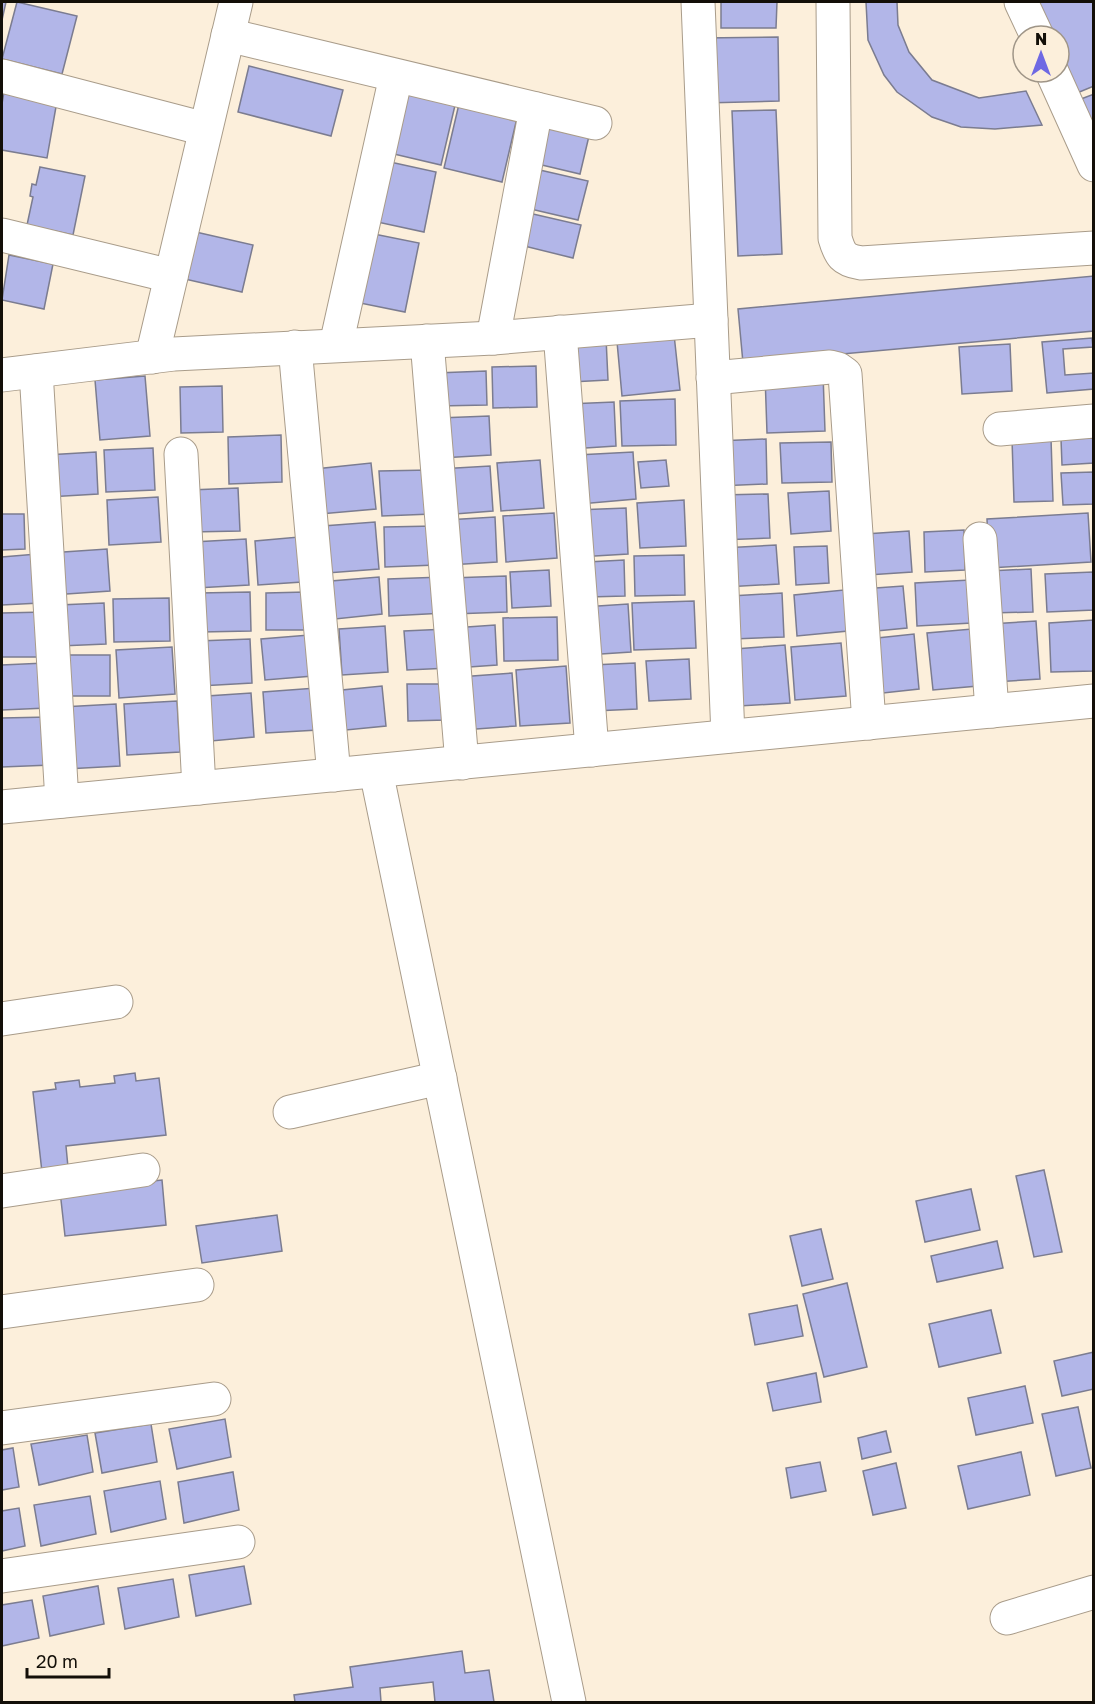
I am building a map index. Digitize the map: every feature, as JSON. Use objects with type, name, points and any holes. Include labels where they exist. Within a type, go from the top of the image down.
[{"type":"street","points":[[152,357],[236,2]]},
{"type":"street","points":[[698,2],[729,736]]},
{"type":"street","points":[[833,2],[835,238],[839,252],[849,261],[861,263],[1094,248]]},
{"type":"street","points":[[228,35],[595,123]]},
{"type":"street","points":[[2,76],[205,129]]},
{"type":"street","points":[[336,345],[396,76]]},
{"type":"street","points":[[1058,84],[1094,165]]},
{"type":"street","points":[[493,338],[536,110]]},
{"type":"street","points":[[2,235],[171,276]]},
{"type":"street","points":[[2,375],[204,352],[493,338],[711,320]]},
{"type":"street","points":[[560,332],[592,750]]},
{"type":"street","points":[[426,341],[462,763]]},
{"type":"street","points":[[295,347],[334,775]]},
{"type":"street","points":[[713,378],[830,367],[845,374],[869,723]]},
{"type":"street","points":[[36,371],[62,801]]},
{"type":"street","points":[[1000,429],[1094,421]]},
{"type":"street","points":[[181,454],[198,788]]},
{"type":"street","points":[[980,539],[992,711]]},
{"type":"street","points":[[2,807],[1094,701]]},
{"type":"street","points":[[376,771],[569,1702]]},
{"type":"street","points":[[2,1018],[116,1002]]},
{"type":"street","points":[[290,1112],[440,1078]]},
{"type":"street","points":[[2,1191],[143,1170]]},
{"type":"street","points":[[2,1312],[197,1285]]},
{"type":"street","points":[[2,1428],[214,1399]]},
{"type":"street","points":[[2,1576],[238,1542]]},
{"type":"street","points":[[1007,1618],[1094,1592]]},
{"type":"building","points":[[2,2],[6,2],[2,20]]},
{"type":"building","points":[[17,2],[77,16],[62,74],[2,59]]},
{"type":"building","points":[[721,2],[777,2],[776,28],[721,28]]},
{"type":"building","points":[[866,2],[897,2],[898,25],[909,52],[932,80],[979,98],[1026,91],[1042,125],[995,129],[961,127],[932,117],[897,92],[884,75],[868,40]]},
{"type":"building","points":[[1035,2],[1093,2],[1094,86],[1077,93],[1071,80],[1071,24],[1045,24]]},
{"type":"building","points":[[778,37],[779,101],[705,103],[703,38]]},
{"type":"building","points":[[249,66],[343,90],[331,136],[238,112]]},
{"type":"building","points":[[397,87],[456,101],[441,165],[381,151]]},
{"type":"building","points":[[4,92],[57,101],[47,158],[2,150]]},
{"type":"building","points":[[1094,94],[1094,126],[1081,99]]},
{"type":"building","points":[[459,104],[517,118],[502,182],[444,168]]},
{"type":"building","points":[[776,110],[782,254],[738,256],[732,111]]},
{"type":"building","points":[[539,123],[589,136],[580,174],[529,162]]},
{"type":"building","points":[[381,160],[436,172],[424,232],[368,220]]},
{"type":"building","points":[[40,167],[85,176],[73,235],[27,225],[33,197],[30,196],[32,184],[36,185]]},
{"type":"building","points":[[531,168],[588,181],[578,220],[522,207]]},
{"type":"building","points":[[520,211],[581,225],[573,258],[512,243]]},
{"type":"building","points":[[187,230],[253,245],[242,292],[176,277]]},
{"type":"building","points":[[364,232],[419,243],[405,312],[350,301]]},
{"type":"building","points":[[9,255],[53,264],[44,309],[2,300]]},
{"type":"building","points":[[1094,276],[1094,331],[743,363],[738,309]]},
{"type":"building","points":[[673,325],[680,390],[622,396],[616,331]]},
{"type":"building","points":[[606,338],[608,380],[571,382],[569,341]]},
{"type":"building","points":[[1092,338],[1093,347],[1063,349],[1065,375],[1094,373],[1094,389],[1047,393],[1042,342]]},
{"type":"building","points":[[1010,344],[1012,391],[962,394],[959,347]]},
{"type":"building","points":[[536,366],[537,407],[493,408],[492,367]]},
{"type":"building","points":[[486,371],[487,405],[438,406],[436,373]]},
{"type":"building","points":[[823,374],[825,431],[767,433],[765,375]]},
{"type":"building","points":[[145,376],[150,436],[100,440],[95,380]]},
{"type":"building","points":[[222,386],[223,432],[181,433],[180,387]]},
{"type":"building","points":[[675,399],[676,445],[622,446],[620,401]]},
{"type":"building","points":[[614,402],[616,446],[570,449],[568,404]]},
{"type":"building","points":[[489,416],[491,455],[441,458],[439,418]]},
{"type":"building","points":[[281,435],[282,482],[229,484],[228,437]]},
{"type":"building","points":[[1051,438],[1053,501],[1014,502],[1012,439]]},
{"type":"building","points":[[1094,438],[1094,463],[1062,465],[1061,439]]},
{"type":"building","points":[[766,439],[767,484],[718,486],[717,441]]},
{"type":"building","points":[[831,442],[832,482],[782,483],[780,443]]},
{"type":"building","points":[[153,448],[155,490],[106,492],[104,450]]},
{"type":"building","points":[[96,452],[98,494],[48,497],[46,455]]},
{"type":"building","points":[[633,452],[636,499],[580,504],[577,455]]},
{"type":"building","points":[[540,460],[544,508],[501,511],[497,463]]},
{"type":"building","points":[[666,460],[669,486],[641,488],[638,462]]},
{"type":"building","points":[[371,463],[376,509],[320,514],[315,469]]},
{"type":"building","points":[[490,466],[493,511],[442,515],[439,469]]},
{"type":"building","points":[[430,470],[432,514],[382,516],[379,471]]},
{"type":"building","points":[[1094,472],[1094,504],[1063,505],[1061,473]]},
{"type":"building","points":[[238,488],[240,531],[191,532],[190,490]]},
{"type":"building","points":[[829,491],[831,531],[791,534],[788,493]]},
{"type":"building","points":[[768,494],[770,538],[721,540],[720,495]]},
{"type":"building","points":[[158,497],[161,542],[109,545],[107,500]]},
{"type":"building","points":[[684,500],[686,546],[640,548],[637,503]]},
{"type":"building","points":[[626,508],[628,554],[578,557],[576,510]]},
{"type":"building","points":[[554,513],[557,558],[506,562],[503,516]]},
{"type":"building","points":[[1088,513],[1091,562],[989,568],[987,519]]},
{"type":"building","points":[[2,514],[24,514],[25,549],[2,550]]},
{"type":"building","points":[[495,517],[497,562],[449,565],[446,520]]},
{"type":"building","points":[[375,522],[379,569],[327,573],[323,526]]},
{"type":"building","points":[[435,526],[436,565],[385,567],[384,527]]},
{"type":"building","points":[[964,530],[965,570],[925,572],[924,532]]},
{"type":"building","points":[[909,531],[912,572],[868,575],[865,534]]},
{"type":"building","points":[[299,537],[302,582],[258,585],[255,541]]},
{"type":"building","points":[[246,539],[249,585],[196,588],[193,542]]},
{"type":"building","points":[[776,545],[779,584],[725,587],[723,548]]},
{"type":"building","points":[[827,546],[829,583],[796,585],[794,547]]},
{"type":"building","points":[[107,549],[110,591],[52,595],[49,553]]},
{"type":"building","points":[[37,554],[40,603],[2,605],[2,557]]},
{"type":"building","points":[[684,555],[685,595],[635,596],[634,556]]},
{"type":"building","points":[[624,560],[625,596],[588,597],[587,562]]},
{"type":"building","points":[[1031,569],[1033,612],[991,613],[989,571]]},
{"type":"building","points":[[549,570],[551,606],[512,608],[510,572]]},
{"type":"building","points":[[1093,572],[1094,610],[1047,612],[1045,574]]},
{"type":"building","points":[[506,576],[507,612],[453,614],[451,578]]},
{"type":"building","points":[[379,577],[382,614],[335,619],[331,581]]},
{"type":"building","points":[[443,577],[445,613],[389,616],[388,579]]},
{"type":"building","points":[[970,580],[972,623],[917,626],[915,583]]},
{"type":"building","points":[[903,586],[907,628],[866,632],[862,589]]},
{"type":"building","points":[[844,590],[848,631],[797,636],[794,595]]},
{"type":"building","points":[[250,592],[251,631],[201,632],[200,593]]},
{"type":"building","points":[[306,592],[307,630],[266,630],[266,593]]},
{"type":"building","points":[[782,593],[784,637],[733,639],[731,596]]},
{"type":"building","points":[[169,598],[170,641],[114,642],[113,599]]},
{"type":"building","points":[[694,601],[696,648],[634,650],[632,603]]},
{"type":"building","points":[[104,603],[106,644],[60,646],[59,605]]},
{"type":"building","points":[[628,604],[631,652],[586,655],[583,607]]},
{"type":"building","points":[[45,612],[45,657],[2,657],[2,613]]},
{"type":"building","points":[[557,617],[558,660],[504,661],[503,618]]},
{"type":"building","points":[[1094,620],[1094,671],[1051,672],[1049,623]]},
{"type":"building","points":[[1036,621],[1040,679],[994,682],[990,624]]},
{"type":"building","points":[[495,625],[497,665],[455,668],[453,628]]},
{"type":"building","points":[[385,626],[388,672],[342,675],[339,629]]},
{"type":"building","points":[[447,629],[450,668],[407,670],[404,631]]},
{"type":"building","points":[[972,629],[978,686],[933,690],[927,633]]},
{"type":"building","points":[[914,634],[919,689],[874,694],[868,639]]},
{"type":"building","points":[[309,635],[313,676],[265,680],[261,639]]},
{"type":"building","points":[[250,639],[252,683],[200,686],[198,641]]},
{"type":"building","points":[[841,643],[846,696],[795,700],[791,647]]},
{"type":"building","points":[[785,645],[790,703],[739,706],[735,649]]},
{"type":"building","points":[[172,647],[175,694],[119,698],[116,650]]},
{"type":"building","points":[[59,655],[110,655],[110,696],[59,696]]},
{"type":"building","points":[[689,659],[691,699],[649,701],[646,661]]},
{"type":"building","points":[[45,663],[47,708],[2,710],[2,665]]},
{"type":"building","points":[[635,663],[637,709],[594,711],[592,665]]},
{"type":"building","points":[[566,666],[570,723],[520,726],[516,670]]},
{"type":"building","points":[[512,673],[516,726],[463,730],[459,677]]},
{"type":"building","points":[[407,684],[446,684],[446,720],[408,721]]},
{"type":"building","points":[[382,686],[386,726],[346,730],[342,690]]},
{"type":"building","points":[[316,688],[318,730],[266,733],[263,692]]},
{"type":"building","points":[[251,693],[254,737],[211,741],[207,696]]},
{"type":"building","points":[[177,701],[180,752],[127,755],[124,704]]},
{"type":"building","points":[[116,704],[120,766],[66,769],[62,707]]},
{"type":"building","points":[[49,717],[51,765],[2,767],[2,718]]},
{"type":"building","points":[[135,1073],[136,1081],[159,1078],[166,1135],[66,1146],[69,1178],[43,1181],[33,1092],[56,1089],[55,1083],[79,1080],[80,1087],[115,1083],[114,1076]]},
{"type":"building","points":[[1044,1170],[1062,1252],[1034,1257],[1016,1176]]},
{"type":"building","points":[[162,1180],[166,1225],[65,1236],[60,1191]]},
{"type":"building","points":[[971,1189],[980,1230],[925,1242],[916,1201]]},
{"type":"building","points":[[277,1215],[282,1251],[202,1263],[196,1226]]},
{"type":"building","points":[[821,1229],[833,1279],[802,1286],[790,1236]]},
{"type":"building","points":[[997,1241],[1003,1268],[937,1282],[931,1256]]},
{"type":"building","points":[[847,1283],[867,1367],[824,1377],[803,1294]]},
{"type":"building","points":[[797,1305],[803,1336],[755,1345],[749,1314]]},
{"type":"building","points":[[991,1310],[1001,1353],[939,1367],[929,1324]]},
{"type":"building","points":[[1094,1352],[1094,1389],[1062,1396],[1054,1361]]},
{"type":"building","points":[[816,1373],[821,1402],[773,1411],[767,1383]]},
{"type":"building","points":[[1025,1386],[1033,1423],[976,1435],[968,1398]]},
{"type":"building","points":[[1078,1407],[1091,1468],[1056,1476],[1042,1414]]},
{"type":"building","points":[[225,1419],[231,1457],[177,1469],[169,1429]]},
{"type":"building","points":[[151,1424],[157,1462],[102,1473],[95,1433]]},
{"type":"building","points":[[886,1431],[891,1452],[862,1459],[858,1438]]},
{"type":"building","points":[[87,1435],[93,1472],[39,1485],[31,1444]]},
{"type":"building","points":[[13,1448],[19,1487],[2,1490],[2,1450]]},
{"type":"building","points":[[1021,1452],[1030,1495],[968,1509],[958,1466]]},
{"type":"building","points":[[820,1462],[826,1491],[791,1498],[786,1468]]},
{"type":"building","points":[[896,1463],[906,1508],[873,1515],[863,1471]]},
{"type":"building","points":[[233,1472],[239,1510],[184,1523],[178,1482]]},
{"type":"building","points":[[160,1481],[166,1519],[111,1532],[104,1491]]},
{"type":"building","points":[[90,1496],[96,1534],[41,1546],[34,1505]]},
{"type":"building","points":[[19,1508],[25,1546],[2,1551],[2,1511]]},
{"type":"building","points":[[244,1566],[251,1604],[196,1616],[189,1575]]},
{"type":"building","points":[[173,1579],[179,1617],[125,1629],[118,1588]]},
{"type":"building","points":[[98,1586],[104,1624],[50,1636],[43,1596]]},
{"type":"building","points":[[32,1600],[39,1638],[2,1646],[2,1605]]},
{"type":"building","points":[[462,1651],[465,1673],[489,1670],[494,1702],[435,1702],[433,1682],[380,1688],[381,1702],[295,1702],[294,1695],[353,1687],[350,1667]]}]
